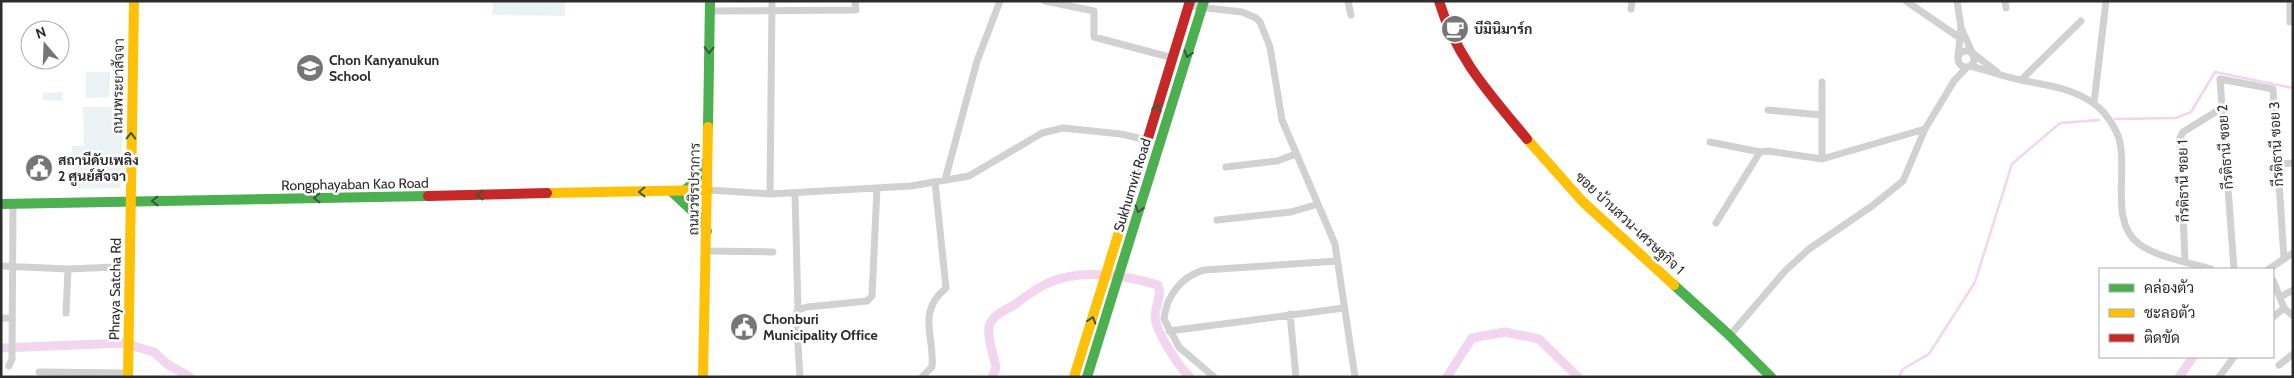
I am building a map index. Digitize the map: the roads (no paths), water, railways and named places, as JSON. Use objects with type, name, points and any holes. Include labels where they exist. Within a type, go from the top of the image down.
[{"type":"street","name":"ถนนพระยาสัจจา","points":[[129,202],[134,1]]},
{"type":"street","points":[[770,194],[772,1]]},
{"type":"street","points":[[710,6],[771,11],[856,10],[855,1]]},
{"type":"street","points":[[944,180],[977,61],[1000,1]]},
{"type":"street","points":[[1045,1],[1094,11],[1094,37],[1173,58]]},
{"type":"street","points":[[1348,1],[1351,15]]},
{"type":"street","name":"ซอย บ้านสวน-เศรษฐกิจ 1","points":[[1440,1],[1450,38],[1461,57],[1555,171],[1594,212],[1731,334],[1771,377]]},
{"type":"street","points":[[1631,9],[1632,1]]},
{"type":"street","points":[[1906,1],[1960,38]]},
{"type":"street","points":[[1954,81],[1961,27],[1958,1]]},
{"type":"street","points":[[2094,103],[2106,1]]},
{"type":"street","points":[[2290,1],[2290,22]]},
{"type":"street","points":[[1189,4],[1203,4],[1242,12],[1256,18],[1260,22],[1270,47],[1282,120],[1335,244],[1355,377]]},
{"type":"street","name":"Sukhumvit Road","points":[[1074,377],[1189,4]]},
{"type":"street","name":"Sukhumvit Road","points":[[1087,377],[1203,4]]},
{"type":"street","name":"ถนนวชิรปราการ","points":[[703,377],[710,6]]},
{"type":"street","points":[[2021,80],[2081,22]]},
{"type":"street","points":[[1731,334],[1785,270],[1809,249],[1872,206],[1902,181],[1924,128],[1954,81],[1974,62],[1973,53],[1961,27]]},
{"type":"street","points":[[1958,57],[1964,50],[1973,53],[1999,74]]},
{"type":"street","points":[[1958,57],[1962,66],[2063,88],[2094,103],[2113,127],[2120,143],[2120,192],[2126,229],[2139,244],[2170,257],[2207,268]]},
{"type":"street","name":"กีรติธานี ซอย 2","points":[[2234,268],[2220,80],[2273,89]]},
{"type":"street","points":[[1822,82],[1822,159]]},
{"type":"street","name":"กีรติธานี ซอย 3","points":[[2273,89],[2284,259]]},
{"type":"street","name":"กีรติธานี ซอย 1","points":[[2185,262],[2180,138],[2183,132],[2222,108]]},
{"type":"street","points":[[1768,110],[1822,115]]},
{"type":"street","points":[[708,190],[770,194],[911,186],[935,182],[969,176],[1042,133],[1063,128],[1121,134],[1147,140]]},
{"type":"street","points":[[1710,142],[1760,152],[1768,151],[1822,159],[1924,128]]},
{"type":"street","points":[[1716,223],[1760,152]]},
{"type":"street","points":[[684,191],[702,175],[708,153]]},
{"type":"street","points":[[1226,167],[1277,161],[1296,154]]},
{"type":"street","points":[[2277,164],[2293,163]]},
{"type":"street","points":[[922,377],[932,367],[927,326],[934,298],[946,288],[935,182]]},
{"type":"street","points":[[798,310],[807,307],[867,301],[871,298],[877,188]]},
{"type":"street","name":"Rongphayaban Kao Road","points":[[1,204],[708,190]]},
{"type":"street","points":[[671,191],[700,218],[707,232]]},
{"type":"street","points":[[795,193],[798,310],[796,314],[800,377]]},
{"type":"street","name":"Phraya Satcha Rd","points":[[128,375],[129,202]]},
{"type":"street","points":[[10,363],[12,342],[13,204]]},
{"type":"street","points":[[1217,220],[1291,212],[1318,204]]},
{"type":"street","points":[[706,251],[773,252]]},
{"type":"street","points":[[2270,268],[2293,253]]},
{"type":"street","points":[[1214,377],[1179,347],[1164,319],[1169,299],[1182,282],[1194,273],[1204,270],[1337,261]]},
{"type":"street","points":[[1,266],[68,269],[116,268]]},
{"type":"street","points":[[66,313],[68,269]]},
{"type":"street","points":[[2274,282],[2284,308],[2293,316]]},
{"type":"street","points":[[2280,297],[2293,290]]},
{"type":"street","points":[[1169,331],[1344,308]]},
{"type":"street","points":[[2274,316],[2284,308]]},
{"type":"street","points":[[1290,314],[1296,377]]},
{"type":"street","points":[[1,318],[12,318]]},
{"type":"street","points":[[1083,349],[1094,353]]},
{"type":"street","points":[[2279,365],[2293,354]]},
{"type":"street","points":[[2219,377],[2233,358]]},
{"type":"street","points":[[39,372],[128,375]]},
{"type":"waterway","points":[[2115,119],[2176,118],[2191,112],[2215,72],[2293,88]]},
{"type":"waterway","points":[[1899,377],[1903,369],[1929,354],[1975,282],[2012,164],[2060,123],[2099,120]]},
{"type":"waterway","points":[[992,377],[996,368],[989,337],[989,327],[992,320],[1046,284],[1072,276],[1087,275],[1131,278],[1158,285],[1159,297],[1155,316],[1156,323],[1168,348],[1190,377]]},
{"type":"waterway","points":[[1447,377],[1472,338],[1505,332],[1539,339],[1578,377]]},
{"type":"waterway","points":[[1,348],[123,343],[154,352],[167,364],[190,377]]},
{"type":"waterway","points":[[2179,377],[2192,358]]},
{"type":"place","name":"บีมินิมาร์ก","points":[[1455,29]]},
{"type":"place","name":"Chon Kanyanukun School","points":[[310,68]]},
{"type":"place","name":"สถานีดับเพลิง 2 ศูนย์สัจจา","points":[[39,168]]},
{"type":"place","name":"Chonburi Municipality Office","points":[[744,327]]}]
